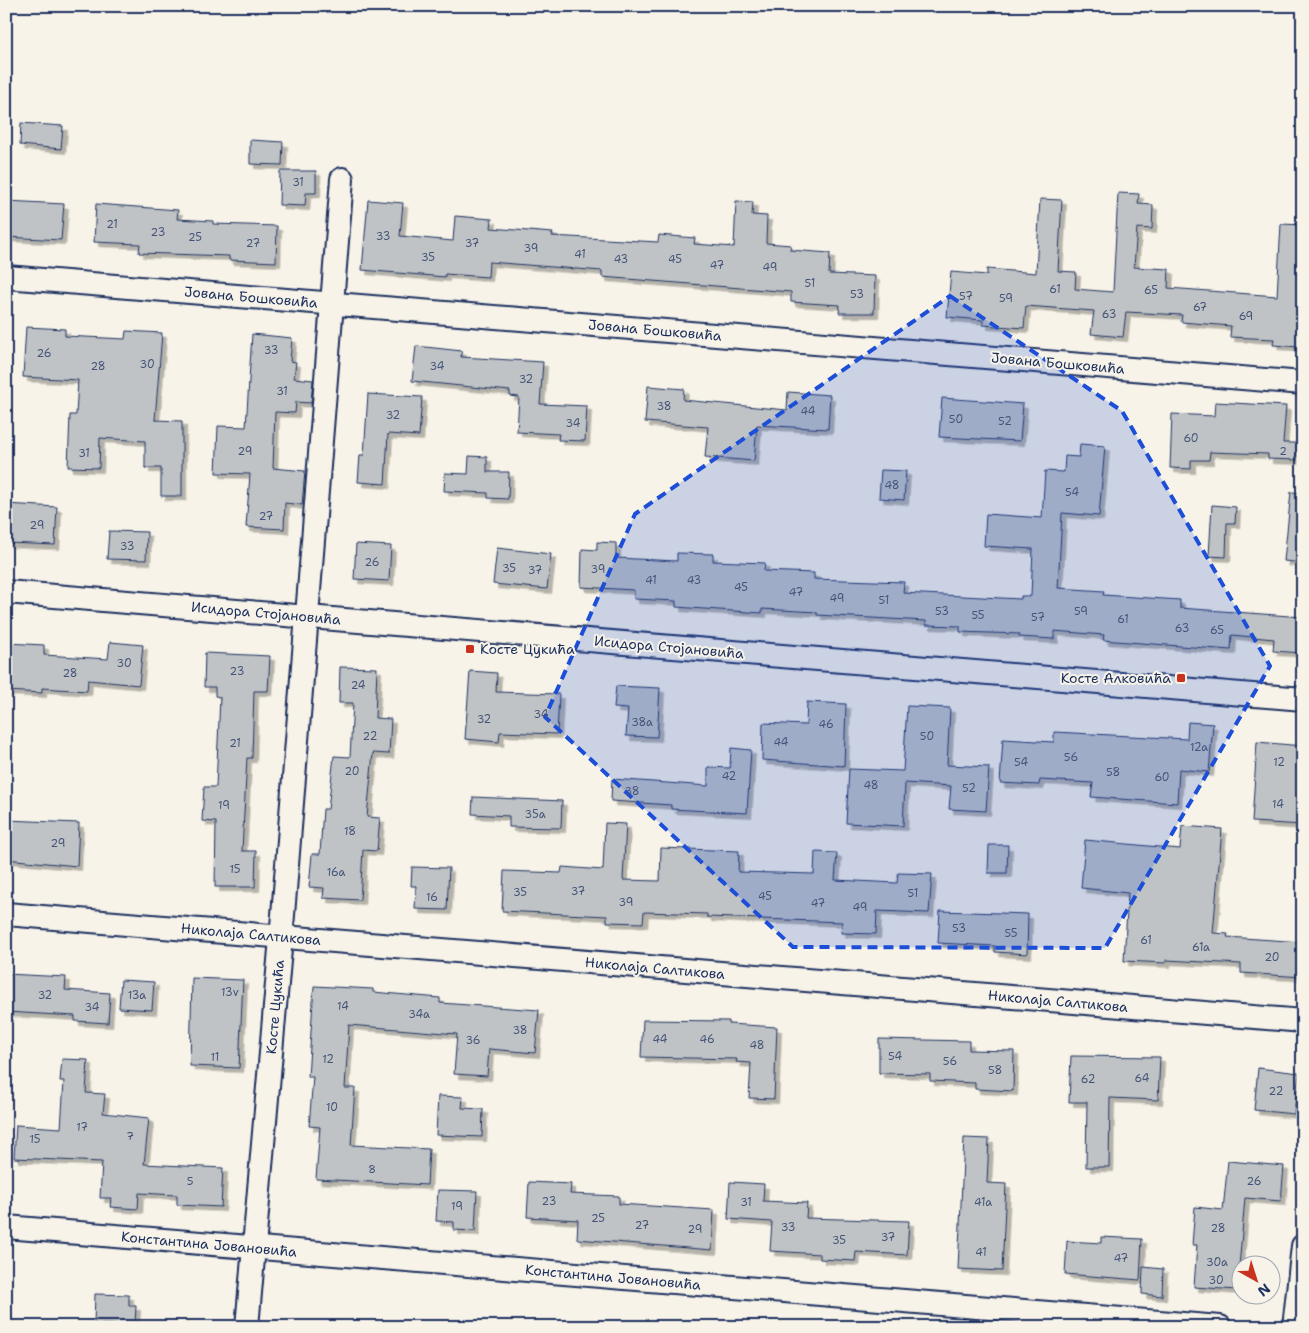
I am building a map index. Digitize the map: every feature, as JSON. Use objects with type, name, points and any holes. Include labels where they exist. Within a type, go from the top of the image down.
[{"type":"street","name":"Косте Цукића","points":[[247,1327],[281,937],[342,179]]},
{"type":"street","name":"Јована Бошковића","points":[[6,277],[1303,383]]},
{"type":"street","name":"Исидора Стојановића","points":[[6,592],[1303,699]]},
{"type":"street","name":"Николаја Салтикова","points":[[6,914],[1303,1022]]},
{"type":"street","name":"Константина Јовановића","points":[[6,1227],[1220,1327]]},
{"type":"street","points":[[1294,1327],[1303,1246]]},
{"type":"highlighted area","points":[[950,296],[1122,411],[1270,666],[1105,948],[793,947],[545,717],[635,514]]},
{"type":"building","points":[[21,123],[63,126],[61,149],[20,145]]},
{"type":"building","points":[[250,140],[283,142],[282,165],[250,164]]},
{"type":"building","points":[[280,171],[316,171],[316,193],[306,193],[305,206],[279,205]]},
{"type":"building","points":[[1118,193],[1139,194],[1138,204],[1153,205],[1152,229],[1137,228],[1134,267],[1169,269],[1168,288],[1277,296],[1281,224],[1303,225],[1303,287],[1299,347],[1273,345],[1274,339],[1230,337],[1231,326],[1181,322],[1182,315],[1126,312],[1123,337],[1091,334],[1094,311],[1026,306],[1024,328],[983,325],[983,320],[947,317],[951,272],[987,275],[987,269],[1036,273],[1040,199],[1062,200],[1058,271],[1076,272],[1075,289],[1113,292]]},
{"type":"building","points":[[368,200],[403,203],[400,236],[453,241],[455,216],[492,219],[491,228],[553,233],[552,236],[658,242],[659,235],[695,238],[694,244],[734,247],[736,201],[753,202],[752,215],[767,216],[766,243],[791,245],[790,250],[830,253],[829,274],[875,276],[874,313],[839,313],[840,305],[791,302],[791,292],[602,277],[602,271],[489,262],[488,277],[445,274],[445,277],[362,270]]},
{"type":"building","points":[[6,201],[64,204],[61,240],[6,237]]},
{"type":"building","points":[[96,204],[178,210],[177,219],[213,221],[213,224],[277,226],[276,262],[229,260],[229,256],[139,253],[140,244],[94,242]]},
{"type":"building","points":[[26,327],[65,329],[65,336],[125,339],[126,331],[162,333],[155,420],[182,421],[182,496],[161,496],[161,468],[145,468],[145,441],[100,438],[99,468],[68,467],[70,415],[76,415],[78,380],[23,377]]},
{"type":"building","points":[[252,334],[292,338],[290,361],[296,362],[294,378],[313,380],[311,403],[296,402],[295,413],[275,412],[273,468],[305,471],[302,505],[285,503],[284,529],[246,527],[250,474],[216,473],[218,426],[246,427]]},
{"type":"building","points":[[416,346],[462,351],[461,357],[543,362],[540,404],[587,406],[585,441],[558,440],[559,434],[517,432],[519,397],[510,396],[510,391],[412,381]]},
{"type":"building","points":[[648,386],[684,389],[683,400],[787,410],[788,392],[830,395],[828,429],[757,425],[754,461],[705,457],[708,427],[645,422]]},
{"type":"building","points":[[368,394],[422,397],[419,436],[388,434],[385,484],[358,482],[360,455],[364,455]]},
{"type":"building","points":[[942,398],[1023,404],[1020,441],[939,437]]},
{"type":"building","points":[[1215,402],[1286,406],[1283,443],[1297,443],[1297,460],[1268,459],[1268,454],[1210,452],[1209,460],[1191,460],[1191,469],[1170,468],[1172,414],[1214,416]]},
{"type":"building","points":[[1080,444],[1105,446],[1099,516],[1062,513],[1058,588],[1104,591],[1103,595],[1180,600],[1180,608],[1303,617],[1303,653],[1273,651],[1274,639],[1232,635],[1231,650],[1103,640],[1104,635],[1054,631],[1054,639],[1019,637],[1020,634],[960,632],[960,626],[926,625],[926,621],[817,615],[817,612],[762,609],[762,613],[676,607],[676,601],[634,599],[634,590],[581,587],[582,549],[597,550],[597,542],[616,543],[616,558],[677,561],[677,553],[713,554],[713,561],[765,563],[764,571],[814,573],[814,579],[904,582],[903,593],[1021,599],[1021,596],[1031,596],[1033,549],[984,546],[986,514],[1042,518],[1045,471],[1064,472],[1065,456],[1079,457]]},
{"type":"building","points":[[469,456],[487,457],[487,472],[509,472],[508,499],[488,498],[488,493],[444,491],[445,473],[468,474]]},
{"type":"building","points":[[881,470],[906,471],[904,500],[879,498]]},
{"type":"building","points":[[1291,492],[1303,493],[1303,563],[1284,561]]},
{"type":"building","points":[[6,504],[57,507],[55,545],[6,543]]},
{"type":"building","points":[[1212,505],[1236,507],[1235,523],[1227,523],[1226,557],[1209,556]]},
{"type":"building","points":[[109,531],[147,532],[146,560],[107,559]]},
{"type":"building","points":[[356,544],[391,546],[389,581],[354,579]]},
{"type":"building","points":[[497,548],[551,554],[547,589],[493,584]]},
{"type":"building","points":[[110,642],[143,645],[139,685],[88,680],[87,691],[42,688],[42,693],[6,691],[7,643],[44,645],[44,655],[108,659]]},
{"type":"building","points":[[205,653],[270,656],[268,691],[254,691],[252,758],[247,758],[242,851],[256,851],[255,887],[215,887],[216,822],[202,821],[204,787],[216,787],[220,697],[215,696],[215,687],[204,687]]},
{"type":"building","points":[[340,667],[377,668],[375,718],[391,719],[389,754],[373,753],[367,817],[380,818],[377,851],[363,850],[360,900],[323,898],[324,888],[309,887],[312,854],[320,854],[323,809],[328,809],[334,756],[350,757],[353,703],[339,703]]},
{"type":"building","points":[[470,671],[497,673],[496,692],[559,694],[557,734],[500,732],[499,742],[465,739]]},
{"type":"building","points":[[616,686],[660,688],[657,737],[626,736],[628,709],[614,708]]},
{"type":"building","points":[[807,702],[846,704],[844,766],[762,760],[763,723],[806,725]]},
{"type":"building","points":[[907,706],[950,708],[947,765],[989,767],[986,811],[949,809],[951,786],[905,783],[903,826],[846,823],[849,769],[903,771]]},
{"type":"building","points":[[1188,722],[1213,724],[1209,772],[1179,769],[1177,803],[1091,797],[1093,783],[1040,780],[1039,785],[1000,783],[1003,739],[1054,742],[1054,732],[1187,739]]},
{"type":"building","points":[[1257,742],[1303,746],[1303,825],[1252,822]]},
{"type":"building","points":[[731,748],[751,750],[747,813],[671,809],[671,805],[611,801],[612,779],[708,786],[708,767],[730,768]]},
{"type":"building","points":[[473,797],[562,801],[561,828],[509,827],[509,816],[472,814]]},
{"type":"building","points":[[6,820],[79,823],[77,866],[6,859]]},
{"type":"building","points":[[605,823],[626,824],[623,880],[660,881],[661,848],[739,851],[738,872],[814,874],[815,852],[837,853],[835,880],[897,883],[898,873],[932,874],[929,913],[877,911],[876,934],[841,933],[842,922],[707,917],[707,914],[644,912],[643,923],[607,922],[607,916],[502,911],[504,871],[561,873],[562,867],[603,870]]},
{"type":"building","points":[[1182,826],[1222,829],[1213,933],[1228,934],[1227,937],[1303,942],[1303,977],[1241,973],[1241,964],[1166,960],[1166,963],[1124,961],[1128,893],[1081,888],[1085,840],[1180,849]]},
{"type":"building","points":[[989,845],[1008,845],[1007,873],[988,873]]},
{"type":"building","points":[[412,867],[449,868],[447,910],[415,909],[416,886],[411,886]]},
{"type":"building","points":[[940,911],[1028,914],[1027,954],[995,952],[995,946],[938,943]]},
{"type":"building","points":[[6,974],[66,977],[65,990],[110,993],[108,1023],[75,1021],[75,1016],[6,1012]]},
{"type":"building","points":[[192,978],[243,980],[239,1068],[190,1066]]},
{"type":"building","points":[[121,980],[154,982],[152,1010],[119,1008]]},
{"type":"building","points":[[314,986],[373,989],[373,992],[440,998],[440,1003],[539,1010],[535,1053],[489,1049],[487,1076],[454,1074],[457,1034],[349,1025],[345,1088],[355,1088],[351,1145],[429,1149],[427,1185],[316,1179],[320,1127],[309,1126],[313,1077],[308,1077]]},
{"type":"building","points":[[643,1020],[729,1021],[729,1024],[777,1027],[774,1099],[749,1098],[751,1063],[736,1062],[737,1059],[641,1057]]},
{"type":"building","points":[[879,1039],[969,1041],[969,1050],[1014,1051],[1013,1091],[975,1089],[975,1083],[930,1081],[930,1074],[879,1073]]},
{"type":"building","points":[[1071,1056],[1160,1057],[1158,1100],[1110,1098],[1109,1167],[1086,1167],[1087,1102],[1069,1102]]},
{"type":"building","points":[[62,1059],[88,1060],[86,1093],[105,1094],[103,1113],[149,1118],[144,1164],[223,1168],[221,1207],[177,1205],[177,1195],[139,1193],[138,1209],[110,1207],[111,1198],[100,1198],[102,1162],[14,1158],[16,1125],[61,1128],[64,1081],[60,1081]]},
{"type":"building","points":[[1258,1068],[1299,1073],[1294,1114],[1254,1110]]},
{"type":"building","points":[[438,1096],[463,1097],[462,1108],[483,1109],[482,1137],[436,1135]]},
{"type":"building","points":[[964,1138],[989,1139],[987,1183],[1006,1184],[1002,1271],[958,1269]]},
{"type":"building","points":[[1228,1161],[1284,1166],[1281,1201],[1245,1198],[1240,1256],[1232,1256],[1232,1290],[1194,1287],[1197,1245],[1192,1245],[1195,1207],[1223,1210]]},
{"type":"building","points":[[529,1182],[571,1184],[570,1194],[619,1196],[619,1204],[714,1210],[712,1250],[577,1239],[578,1220],[527,1217]]},
{"type":"building","points":[[730,1182],[764,1184],[763,1201],[807,1203],[806,1218],[909,1221],[907,1255],[856,1252],[855,1261],[820,1259],[820,1254],[770,1251],[772,1222],[728,1219]]},
{"type":"building","points":[[438,1190],[477,1191],[475,1231],[454,1230],[454,1222],[436,1221]]},
{"type":"building","points":[[1101,1237],[1142,1239],[1140,1280],[1065,1274],[1067,1241],[1101,1243]]},
{"type":"building","points":[[1143,1267],[1163,1269],[1162,1296],[1142,1294]]},
{"type":"building","points":[[95,1294],[129,1295],[129,1306],[136,1306],[135,1325],[94,1324]]},
{"type":"place","name":"Косте Цукића","points":[[470,649]]},
{"type":"place","name":"Косте Алковића","points":[[1181,678]]}]
